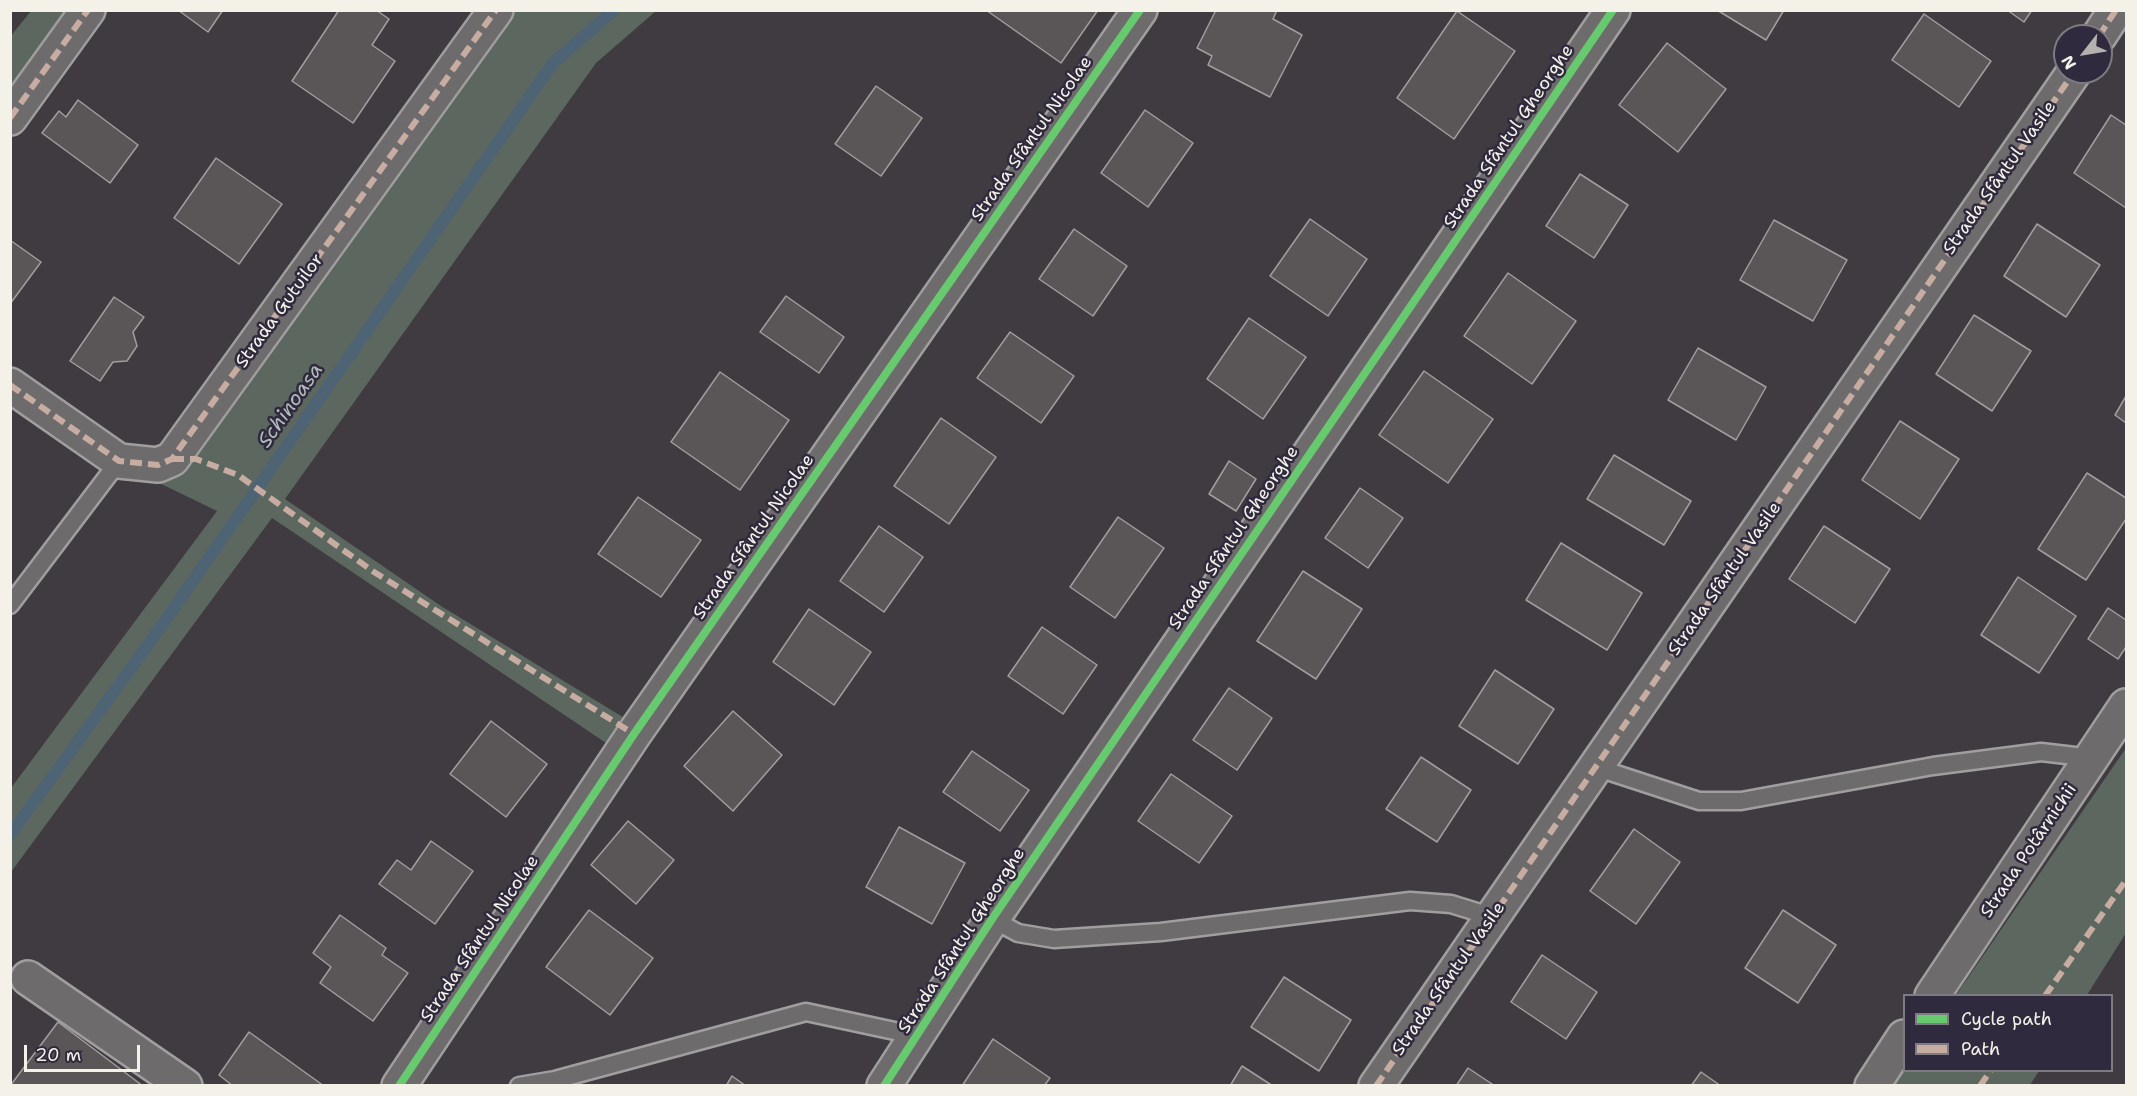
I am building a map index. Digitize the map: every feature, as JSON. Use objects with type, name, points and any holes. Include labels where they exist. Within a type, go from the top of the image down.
[{"type":"street","points":[[10,118],[88,10]]},
{"type":"street","name":"Strada Gutuilor","points":[[10,385],[119,461],[158,465],[172,459],[496,10]]},
{"type":"street","name":"Strada Sfântul Nicolae","points":[[399,1086],[634,734],[1140,10]]},
{"type":"street","name":"Strada Sfântul Gheorghe","points":[[884,1086],[992,919],[1613,10]]},
{"type":"street","points":[[2107,24],[2116,10]]},
{"type":"street","name":"Strada Sfântul Vasile","points":[[1376,1086],[2066,84]]},
{"type":"street","name":"Strada Potârnichii","points":[[1933,994],[2127,706]]},
{"type":"street","points":[[28,978],[185,1086]]},
{"type":"street","points":[[1872,1086],[1903,1040]]},
{"type":"lane","points":[[10,605],[119,461]]},
{"type":"lane","points":[[1595,767],[1699,801],[1741,801],[1933,766],[2041,752],[2092,758]]},
{"type":"lane","points":[[992,919],[1018,933],[1054,939],[1161,932],[1410,901],[1451,904],[1492,917]]},
{"type":"lane","points":[[519,1086],[555,1080],[806,1012],[918,1036]]},
{"type":"shaded area","points":[[31,11],[76,11],[11,104],[10,37]]},
{"type":"shaded area","points":[[515,11],[656,11],[596,63],[285,499],[441,606],[626,719],[609,745],[272,518],[11,872],[11,788],[217,511],[151,479],[328,268]]},
{"type":"shaded area","points":[[2126,748],[2126,933],[2088,994],[1957,994]]},
{"type":"shaded area","points":[[1903,1072],[2038,1072],[2030,1085],[1894,1085]]},
{"type":"building","points":[[178,10],[223,10],[208,32]]},
{"type":"building","points":[[339,10],[376,10],[389,19],[372,45],[395,61],[353,123],[292,81]]},
{"type":"building","points":[[986,10],[1098,10],[1061,63]]},
{"type":"building","points":[[1216,10],[1277,10],[1273,19],[1302,35],[1270,97],[1208,65],[1212,56],[1197,48]]},
{"type":"building","points":[[1717,10],[1784,10],[1766,40]]},
{"type":"building","points":[[2007,10],[2032,10],[2024,22]]},
{"type":"building","points":[[1457,11],[1515,51],[1454,139],[1397,98]]},
{"type":"building","points":[[1924,14],[1991,61],[1959,107],[1892,60]]},
{"type":"building","points":[[1667,43],[1726,89],[1678,152],[1619,105]]},
{"type":"building","points":[[876,86],[922,118],[881,176],[835,144]]},
{"type":"building","points":[[78,100],[138,145],[110,183],[42,133],[59,111],[66,117]]},
{"type":"building","points":[[1145,110],[1193,143],[1148,207],[1101,173]]},
{"type":"building","points":[[2111,115],[2126,125],[2126,208],[2074,173]]},
{"type":"building","points":[[216,158],[282,204],[239,264],[174,218]]},
{"type":"building","points":[[1580,174],[1628,205],[1594,258],[1546,226]]},
{"type":"building","points":[[1310,219],[1367,259],[1328,316],[1270,276]]},
{"type":"building","points":[[1774,220],[1847,260],[1813,321],[1740,280]]},
{"type":"building","points":[[2037,224],[2100,265],[2066,317],[2004,276]]},
{"type":"building","points":[[1074,229],[1127,266],[1093,316],[1039,279]]},
{"type":"building","points":[[10,240],[41,262],[10,304]]},
{"type":"building","points":[[1508,273],[1576,321],[1532,384],[1464,336]]},
{"type":"building","points":[[786,296],[844,337],[819,373],[760,332]]},
{"type":"building","points":[[114,297],[144,317],[133,332],[137,346],[127,361],[113,362],[100,381],[70,361]]},
{"type":"building","points":[[1974,315],[2031,351],[1992,411],[1936,374]]},
{"type":"building","points":[[1249,318],[1306,357],[1263,419],[1207,379]]},
{"type":"building","points":[[1010,332],[1074,376],[1041,423],[977,378]]},
{"type":"building","points":[[1698,348],[1766,387],[1736,440],[1668,400]]},
{"type":"building","points":[[1424,371],[1493,419],[1448,483],[1379,435]]},
{"type":"building","points":[[720,372],[789,420],[740,490],[671,442]]},
{"type":"building","points":[[2126,396],[2126,423],[2115,415]]},
{"type":"building","points":[[941,418],[996,457],[949,524],[894,486]]},
{"type":"building","points":[[1900,421],[1959,459],[1920,519],[1862,480]]},
{"type":"building","points":[[1614,455],[1691,501],[1664,545],[1587,499]]},
{"type":"building","points":[[1229,461],[1256,479],[1236,511],[1209,494]]},
{"type":"building","points":[[2087,473],[2126,498],[2126,519],[2086,580],[2038,549]]},
{"type":"building","points":[[1360,488],[1403,518],[1368,568],[1325,538]]},
{"type":"building","points":[[638,497],[701,540],[661,597],[598,554]]},
{"type":"building","points":[[1118,517],[1164,548],[1115,618],[1070,587]]},
{"type":"building","points":[[879,526],[923,557],[884,612],[840,581]]},
{"type":"building","points":[[1824,526],[1890,569],[1855,623],[1789,579]]},
{"type":"building","points":[[1561,543],[1642,593],[1607,650],[1526,600]]},
{"type":"building","points":[[1303,571],[1362,609],[1316,679],[1257,641]]},
{"type":"building","points":[[2018,577],[2076,616],[2039,673],[1981,635]]},
{"type":"building","points":[[2108,608],[2126,620],[2126,647],[2118,659],[2088,639]]},
{"type":"building","points":[[809,609],[871,652],[834,705],[773,662]]},
{"type":"building","points":[[1042,627],[1097,665],[1063,714],[1008,676]]},
{"type":"building","points":[[1495,670],[1554,709],[1518,764],[1459,726]]},
{"type":"building","points":[[1229,688],[1272,718],[1237,770],[1193,740]]},
{"type":"building","points":[[733,711],[782,755],[733,811],[684,766]]},
{"type":"building","points":[[491,721],[547,764],[506,817],[450,774]]},
{"type":"building","points":[[972,751],[1029,790],[1000,831],[943,792]]},
{"type":"building","points":[[1421,757],[1471,790],[1437,842],[1386,809]]},
{"type":"building","points":[[1171,774],[1232,816],[1199,863],[1138,821]]},
{"type":"building","points":[[628,821],[674,860],[636,904],[591,865]]},
{"type":"building","points":[[899,827],[965,863],[932,924],[866,887]]},
{"type":"building","points":[[1634,829],[1680,862],[1636,924],[1590,891]]},
{"type":"building","points":[[431,841],[473,871],[435,924],[379,884],[397,860],[411,870]]},
{"type":"building","points":[[589,910],[653,958],[610,1015],[546,967]]},
{"type":"building","points":[[1783,910],[1836,945],[1798,1003],[1745,968]]},
{"type":"building","points":[[340,915],[386,948],[382,955],[408,973],[373,1021],[320,983],[331,967],[313,953]]},
{"type":"building","points":[[1542,955],[1597,992],[1566,1039],[1511,1002]]},
{"type":"building","points":[[1284,977],[1351,1020],[1319,1071],[1251,1027]]},
{"type":"building","points":[[58,1022],[143,1086],[10,1086]]},
{"type":"building","points":[[249,1032],[324,1086],[233,1086],[219,1075]]},
{"type":"building","points":[[993,1039],[1050,1078],[1044,1086],[962,1086]]},
{"type":"building","points":[[1242,1066],[1273,1086],[1230,1086]]},
{"type":"building","points":[[1468,1068],[1495,1086],[1456,1086]]},
{"type":"building","points":[[1701,1072],[1721,1086],[1691,1086]]},
{"type":"building","points":[[732,1076],[746,1086],[726,1086]]},
{"type":"waterway","name":"Schinoasa","points":[[10,835],[165,621],[553,63],[614,10]]},
{"type":"marked path","points":[[10,118],[88,10]]},
{"type":"marked path","points":[[10,385],[119,461],[158,465],[172,459],[496,10]]},
{"type":"marked path","points":[[2107,24],[2116,10]]},
{"type":"marked path","points":[[1376,1086],[2066,84]]},
{"type":"marked path","points":[[172,459],[196,459],[238,475],[374,572],[634,734]]},
{"type":"marked path","points":[[2046,994],[2126,880]]},
{"type":"marked path","points":[[1980,1086],[1990,1072]]},
{"type":"cycle path","points":[[399,1086],[634,734],[1140,10]]},
{"type":"cycle path","points":[[884,1086],[992,919],[1613,10]]}]
